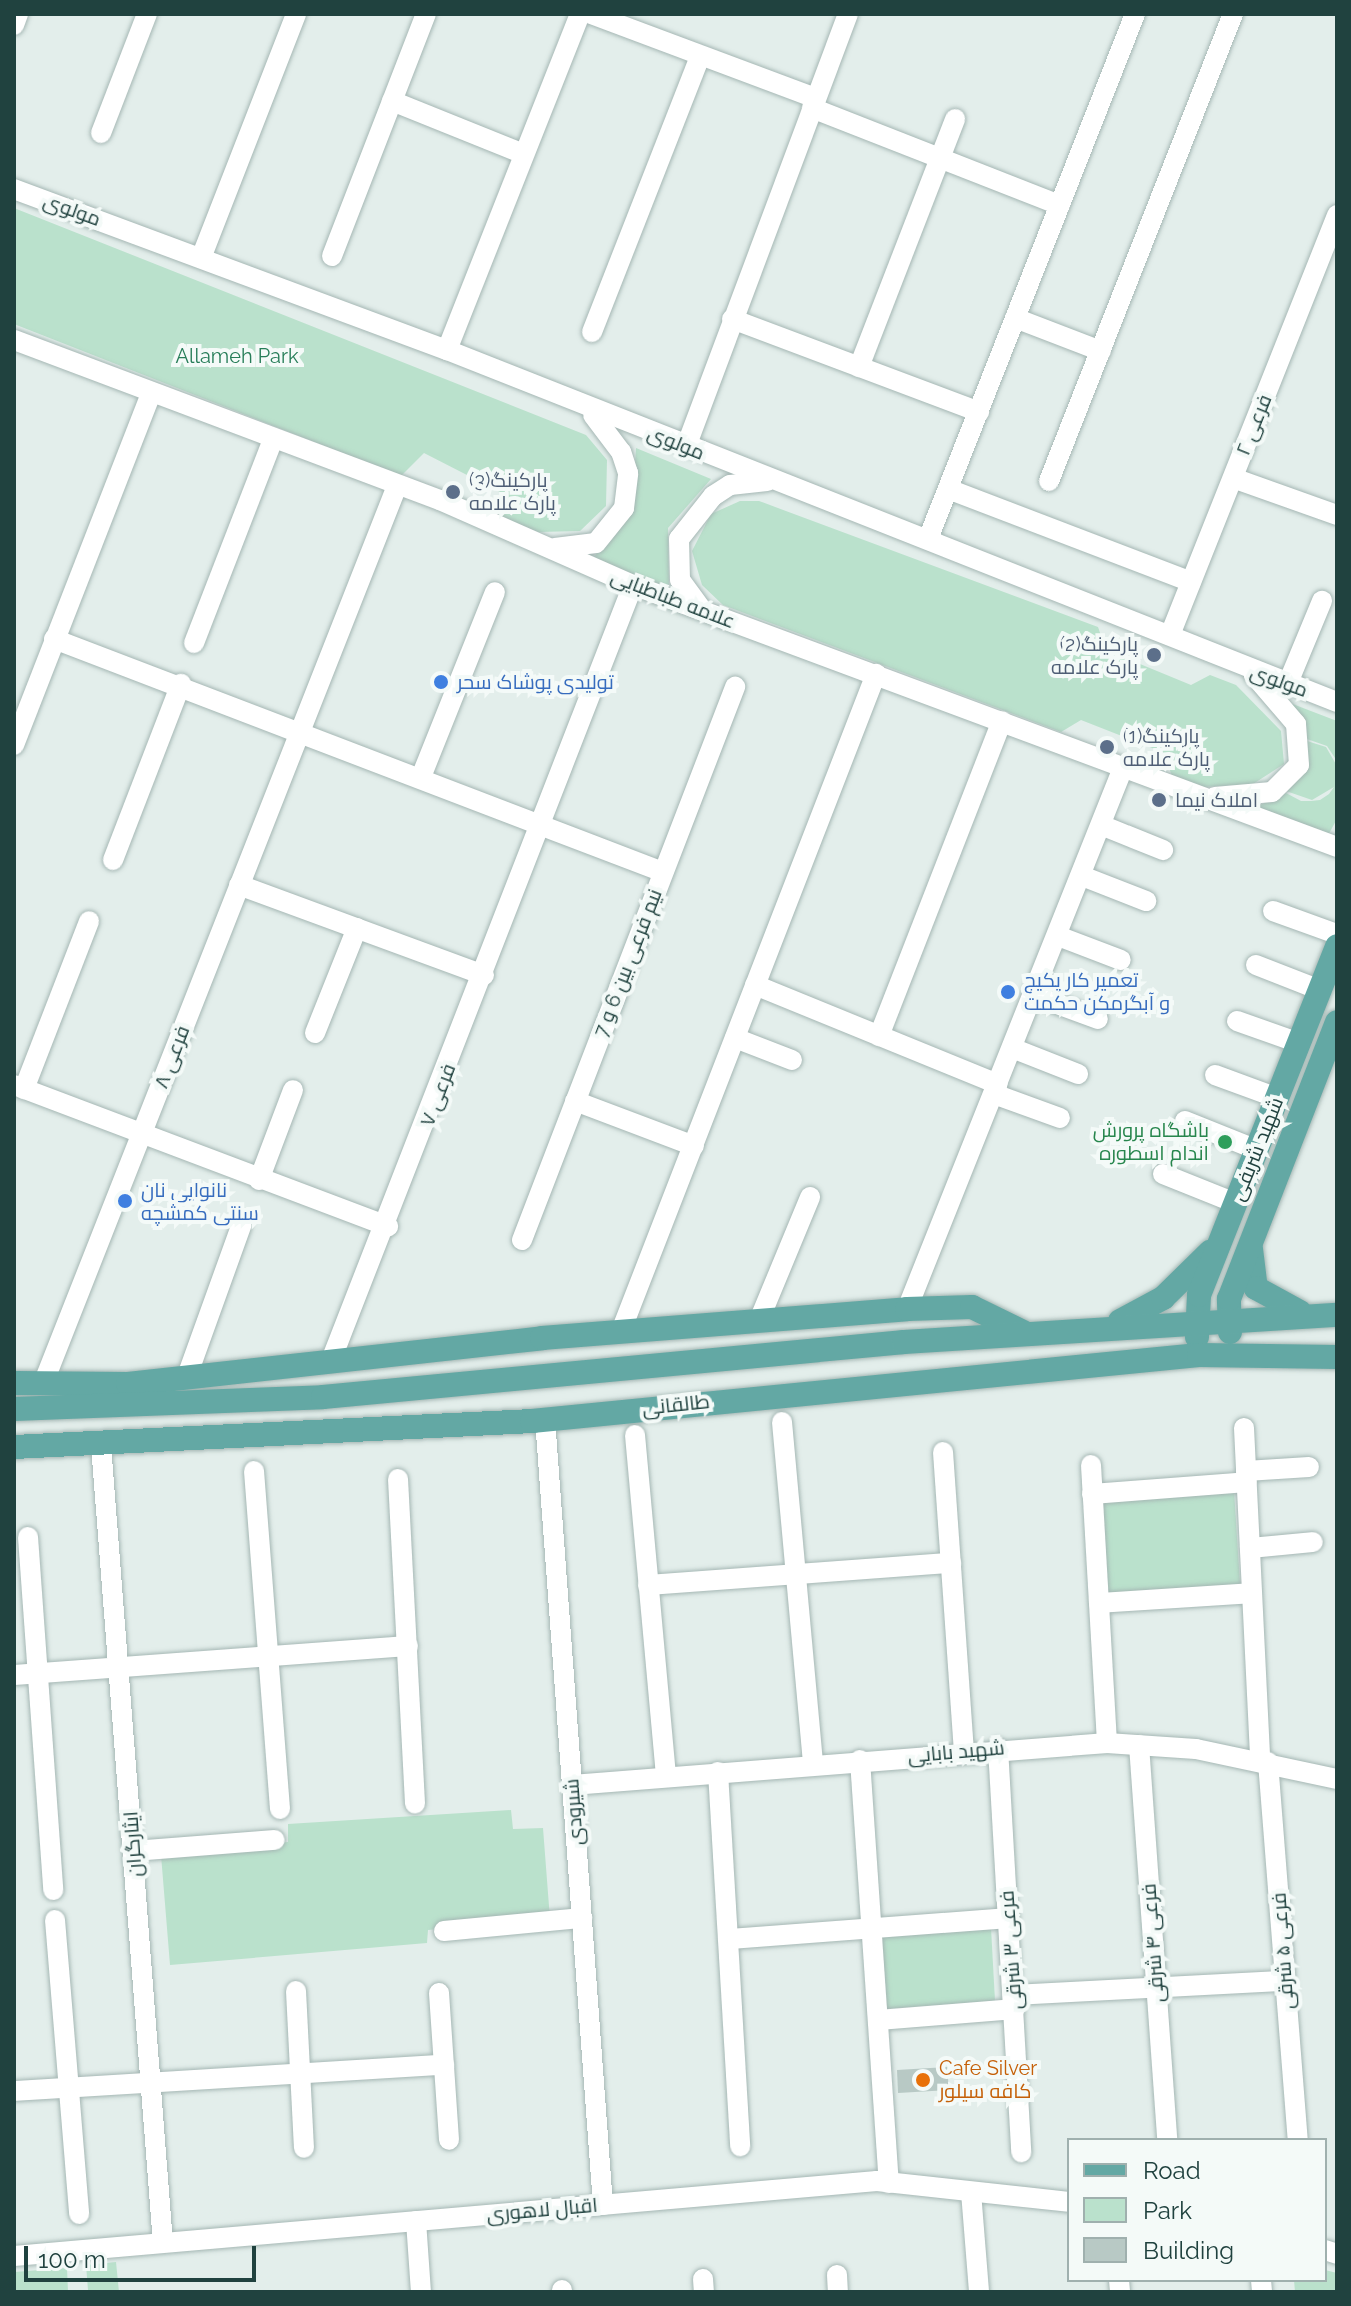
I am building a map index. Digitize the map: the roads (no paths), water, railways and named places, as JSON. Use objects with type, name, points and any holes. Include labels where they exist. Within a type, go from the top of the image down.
[{"type":"main road","name":"شهید شریفی","points":[[1199,1355],[1196,1321],[1220,1241],[1337,946]]},
{"type":"main road","name":"شهید شریفی","points":[[1231,1354],[1229,1299],[1337,1022]]},
{"type":"main road","points":[[1256,1153],[1262,1173],[1280,1169]]},
{"type":"main road","points":[[1105,1327],[1163,1298],[1220,1241]]},
{"type":"main road","points":[[1251,1243],[1256,1288],[1279,1305],[1330,1316]]},
{"type":"main road","points":[[14,1383],[186,1379],[621,1331],[907,1309],[972,1307],[1025,1333]]},
{"type":"main road","points":[[14,1409],[323,1397],[1025,1333],[1229,1319],[1330,1316]]},
{"type":"main road","name":"طالقانی","points":[[14,1447],[101,1445],[545,1419],[1199,1355],[1335,1358]]},
{"type":"street","points":[[14,25],[18,14]]},
{"type":"street","points":[[101,133],[147,14]]},
{"type":"street","points":[[201,258],[296,14]]},
{"type":"street","points":[[332,256],[426,14]]},
{"type":"street","points":[[447,350],[580,14]]},
{"type":"street","points":[[591,14],[814,103],[940,159],[1060,205]]},
{"type":"street","points":[[686,447],[848,14]]},
{"type":"street","points":[[928,539],[1135,14]]},
{"type":"street","points":[[1049,481],[1233,14]]},
{"type":"street","points":[[592,332],[700,56]]},
{"type":"street","points":[[392,101],[524,154]]},
{"type":"street","points":[[859,367],[955,119]]},
{"type":"street","name":"مولوی","points":[[14,189],[447,350],[771,481],[928,539],[1170,635],[1247,669],[1337,702]]},
{"type":"street","name":"فرعی ۲","points":[[1170,635],[1337,215]]},
{"type":"street","points":[[1015,318],[1101,351]]},
{"type":"street","points":[[732,319],[979,412]]},
{"type":"street","name":"علامه طباطبایی","points":[[14,340],[397,486],[633,585],[1337,847]]},
{"type":"street","points":[[14,745],[151,394]]},
{"type":"street","points":[[547,548],[577,549],[606,537],[628,486],[616,441],[575,403]]},
{"type":"street","points":[[194,643],[273,439]]},
{"type":"street","points":[[1233,478],[1337,515]]},
{"type":"street","points":[[704,612],[677,570],[687,522],[730,485],[771,481]]},
{"type":"street","name":"فرعی ۸","points":[[43,1384],[397,486]]},
{"type":"street","points":[[948,489],[1191,582]]},
{"type":"street","name":"فرعی ۷","points":[[330,1363],[388,1226],[544,826],[633,585]]},
{"type":"street","points":[[421,777],[495,592]]},
{"type":"street","points":[[1288,683],[1322,601]]},
{"type":"street","points":[[54,639],[181,684],[663,872]]},
{"type":"street","points":[[1195,796],[1272,792],[1299,765],[1296,724],[1247,669]]},
{"type":"street","points":[[621,1331],[876,674]]},
{"type":"street","points":[[113,860],[181,684]]},
{"type":"street","name":"نیم فرعی بین 6 و 7","points":[[522,1240],[735,687]]},
{"type":"street","points":[[879,1036],[1002,721]]},
{"type":"street","points":[[907,1309],[1123,768]]},
{"type":"street","points":[[1101,825],[1163,850]]},
{"type":"street","points":[[1082,876],[1146,901]]},
{"type":"street","points":[[239,885],[484,975]]},
{"type":"street","points":[[1273,911],[1337,934]]},
{"type":"street","points":[[89,921],[19,1087],[141,1137],[388,1226]]},
{"type":"street","points":[[315,1033],[357,928]]},
{"type":"street","points":[[1058,936],[1121,960]]},
{"type":"street","points":[[1256,965],[1320,990]]},
{"type":"street","points":[[755,985],[879,1036],[1060,1118]]},
{"type":"street","points":[[1033,995],[1098,1019]]},
{"type":"street","points":[[1237,1021],[1299,1043]]},
{"type":"street","points":[[735,1038],[792,1060]]},
{"type":"street","points":[[1012,1048],[1078,1074]]},
{"type":"street","points":[[1215,1075],[1278,1098]]},
{"type":"street","points":[[259,1180],[293,1090]]},
{"type":"street","points":[[575,1101],[694,1146]]},
{"type":"street","points":[[1185,1121],[1256,1153]]},
{"type":"street","points":[[1163,1174],[1235,1203]]},
{"type":"street","points":[[760,1318],[810,1197]]},
{"type":"street","points":[[186,1379],[241,1226]]},
{"type":"street","name":"شیرودی","points":[[545,1419],[603,2205]]},
{"type":"street","points":[[782,1422],[813,1764]]},
{"type":"street","name":"فرعی ۵ شرقی","points":[[1244,1428],[1264,1762],[1298,2138]]},
{"type":"street","points":[[635,1435],[666,1777]]},
{"type":"street","name":"ایثارگران","points":[[101,1445],[163,2243]]},
{"type":"street","points":[[943,1452],[964,1751]]},
{"type":"street","points":[[1091,1465],[1107,1743]]},
{"type":"street","points":[[1092,1494],[1309,1467]]},
{"type":"street","points":[[254,1471],[280,1809]]},
{"type":"street","points":[[398,1479],[415,1804]]},
{"type":"street","points":[[28,1537],[53,1890]]},
{"type":"street","points":[[1250,1548],[1313,1542]]},
{"type":"street","points":[[648,1585],[951,1563]]},
{"type":"street","points":[[1099,1603],[1252,1593]]},
{"type":"street","points":[[14,1675],[408,1646]]},
{"type":"street","name":"شهید بابایی","points":[[572,1785],[998,1748],[1107,1743],[1264,1762],[1337,1779]]},
{"type":"street","name":"فرعی ۴ شرقی","points":[[1139,1745],[1167,2138]]},
{"type":"street","name":"فرعی ۳ شرقی","points":[[998,1748],[1015,2002],[1021,2152]]},
{"type":"street","points":[[860,1760],[889,2183]]},
{"type":"street","points":[[718,1772],[740,2146]]},
{"type":"street","points":[[134,1851],[275,1840]]},
{"type":"street","points":[[444,1931],[582,1918]]},
{"type":"street","points":[[730,1939],[873,1931],[1009,1918]]},
{"type":"street","points":[[55,1920],[79,2214]]},
{"type":"street","points":[[879,2020],[1156,1986],[1285,1981]]},
{"type":"street","points":[[296,1991],[304,2148]]},
{"type":"street","points":[[439,1993],[449,2140]]},
{"type":"street","points":[[14,2091],[444,2065]]},
{"type":"street","name":"اقبال لاهوری","points":[[14,2256],[889,2183],[1067,2202]]},
{"type":"street","points":[[971,2192],[979,2292]]},
{"type":"street","points":[[416,2221],[421,2292]]},
{"type":"place","name":"پارکینگ(3) پارک علامه","points":[[453,492]]},
{"type":"place","name":"پارکینگ(2) پارک علامه","points":[[1154,655]]},
{"type":"place","name":"تولیدی پوشاک سحر","points":[[441,682]]},
{"type":"place","name":"پارکینگ(1) پارک علامه","points":[[1107,747]]},
{"type":"place","name":"املاک نیما","points":[[1159,800]]},
{"type":"place","name":"تعمیر کار پکیج و آبگرمکن حکمت","points":[[1008,992]]},
{"type":"place","name":"باشگاه پرورش اندام اسطوره","points":[[1225,1142]]},
{"type":"place","name":"نانوایی نان سنتی کمشچه","points":[[125,1201]]},
{"type":"place","name":"Cafe Silver کافه سیلور","points":[[923,2080]]},
{"type":"park label","name":"Allameh Park","points":[[237,356]]}]
